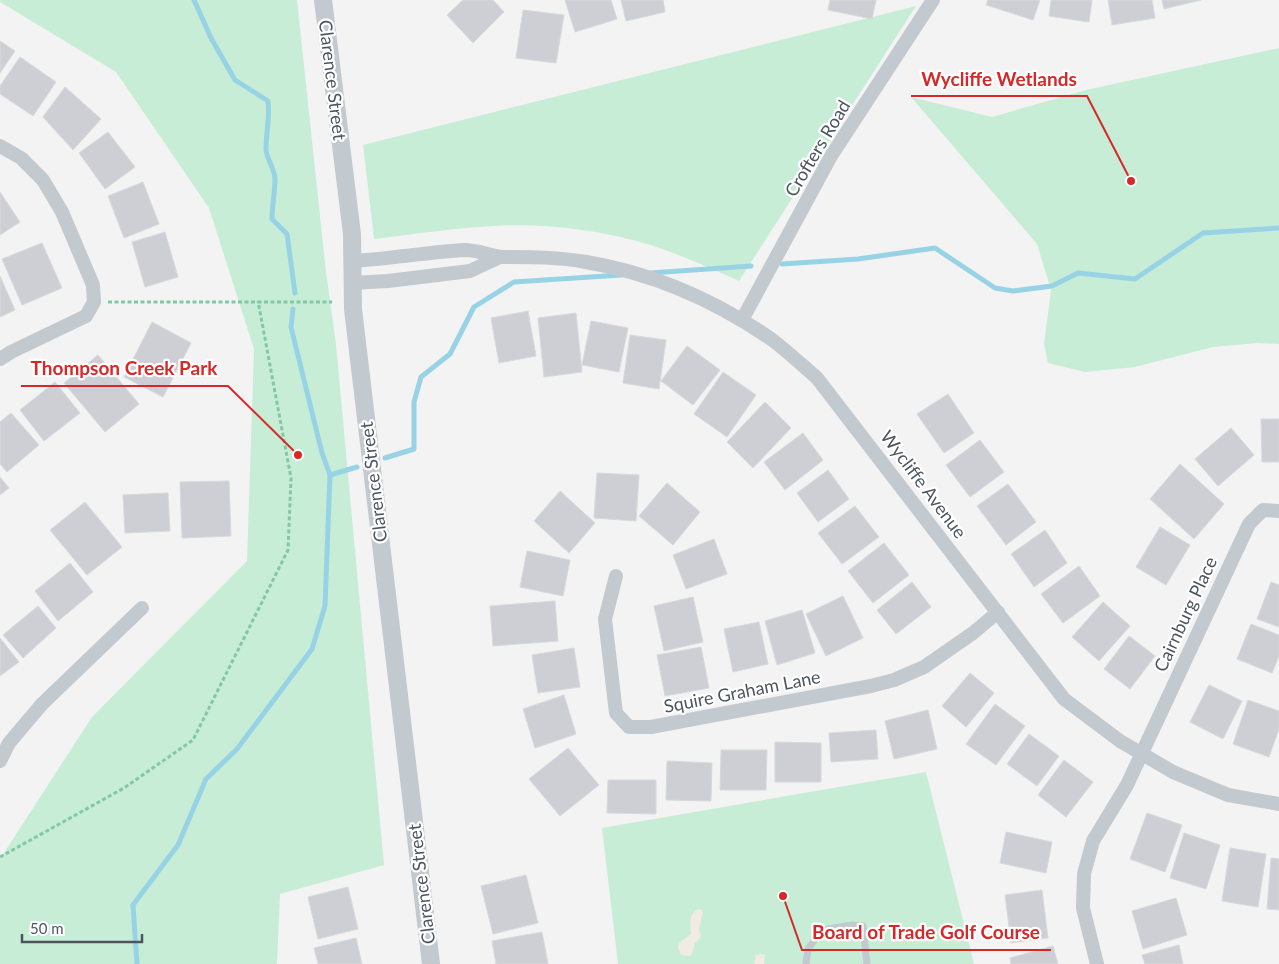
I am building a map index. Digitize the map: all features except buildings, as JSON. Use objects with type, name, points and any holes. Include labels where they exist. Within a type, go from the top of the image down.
[{"type":"street","name":"Clarence Street","points":[[323,0],[352,234],[352,309],[431,964]]},
{"type":"street","name":"Crofters Road","points":[[742,320],[831,156],[933,0]]},
{"type":"street","points":[[0,146],[21,158],[43,180],[62,212],[90,277],[93,285],[94,302],[86,316],[0,359]]},
{"type":"street","name":"Wycliffe Avenue","points":[[352,262],[468,250],[500,257],[559,258],[612,267],[668,285],[693,295],[742,320],[772,340],[817,378],[1064,699],[1120,741],[1173,772],[1228,795],[1279,804]]},
{"type":"street","name":"Wycliffe Avenue","points":[[352,283],[388,281],[470,271],[500,257]]},
{"type":"street","name":"Cairnburg Place","points":[[1097,964],[1083,908],[1084,874],[1093,841],[1127,785],[1249,524],[1263,510],[1279,511]]},
{"type":"street","name":"Squire Graham Lane","points":[[616,576],[605,619],[616,713],[629,727],[651,727],[894,680],[924,667],[973,633],[998,612]]},
{"type":"street","points":[[0,761],[9,743],[42,704],[142,608]]},
{"type":"lane","points":[[806,964],[808,949],[822,930],[852,925],[863,926],[867,964]]},
{"type":"path","points":[[0,857],[124,788],[193,740],[288,550],[291,478],[258,301]]},
{"type":"path","points":[[94,302],[332,302]]},
{"type":"green space","points":[[0,0],[297,0],[326,272],[336,344],[384,865],[280,894],[277,964],[0,964],[0,859],[92,717],[247,561],[254,349],[209,208],[116,72],[0,2]]},
{"type":"green space","points":[[916,6],[739,281],[651,245],[612,235],[572,229],[513,225],[374,238],[363,145]]},
{"type":"green space","points":[[1279,48],[1279,344],[1258,343],[1213,347],[1135,367],[1085,372],[1048,363],[1044,344],[1051,290],[1037,244],[911,97],[992,117],[1086,90]]},
{"type":"green space","points":[[926,772],[974,964],[618,964],[602,828]]},
{"type":"sand","points":[[698,909],[703,912],[699,929],[701,937],[695,943],[690,956],[681,955],[678,948],[679,943],[691,934],[691,917]]},
{"type":"sand","points":[[756,955],[765,955],[764,964],[754,964]]},
{"type":"waterway","points":[[194,0],[211,38],[235,80],[268,101],[266,149],[275,179],[272,219],[287,234],[295,293]]},
{"type":"waterway","points":[[782,264],[858,259],[935,248],[995,288],[1013,291],[1052,286],[1078,273],[1135,279],[1203,233],[1279,228]]},
{"type":"waterway","points":[[650,273],[751,266]]},
{"type":"waterway","points":[[385,458],[414,449],[414,402],[421,377],[450,354],[474,307],[514,282],[621,275]]},
{"type":"waterway","points":[[137,964],[133,905],[178,845],[206,779],[237,749],[312,649],[325,606],[330,475],[322,453],[291,327],[293,309]]},
{"type":"waterway","points":[[330,475],[357,467]]},
{"type":"place","name":"Wycliffe Wetlands","points":[[1131,181]]},
{"type":"place","name":"Thompson Creek Park","points":[[298,455]]},
{"type":"place","name":"Board of Trade Golf Course","points":[[783,896]]}]
